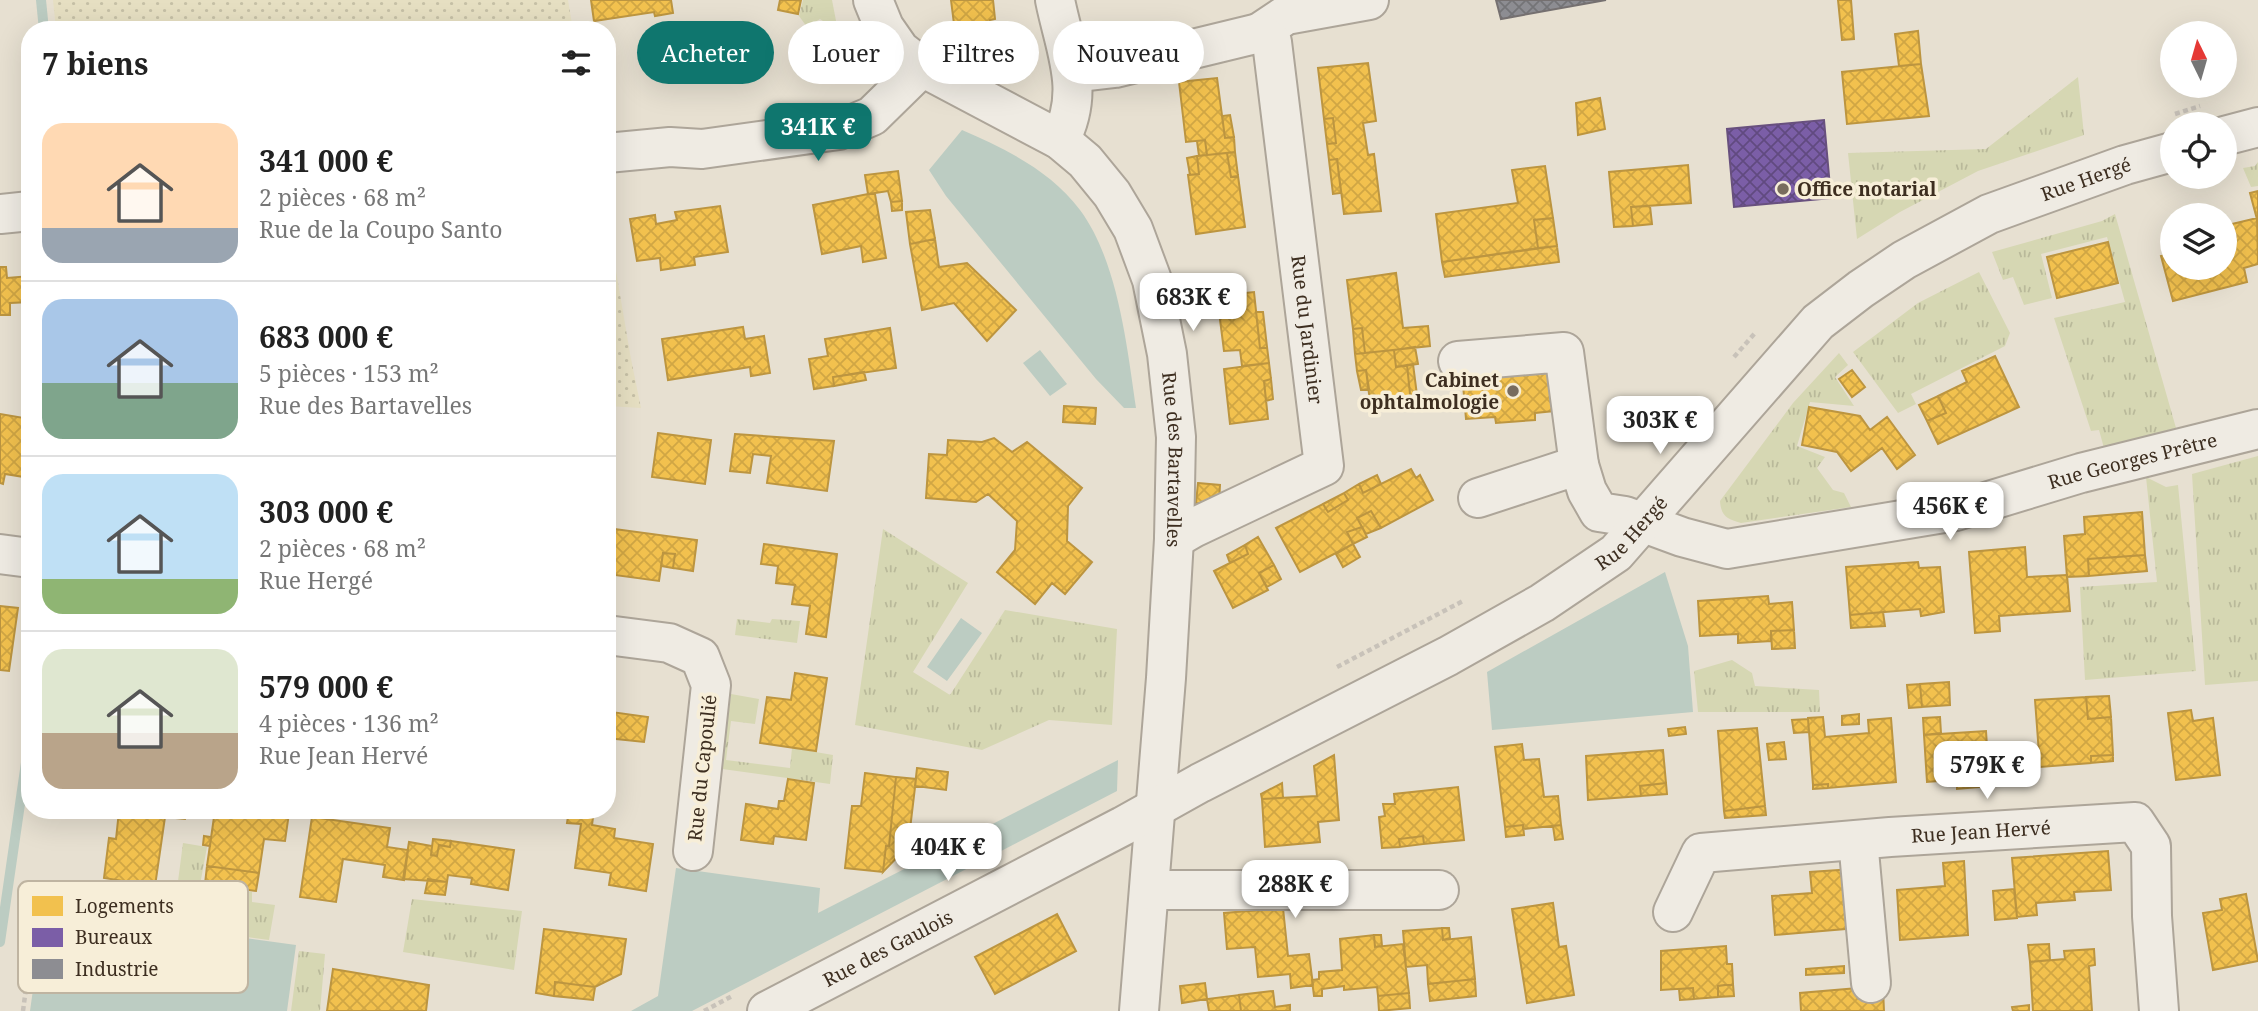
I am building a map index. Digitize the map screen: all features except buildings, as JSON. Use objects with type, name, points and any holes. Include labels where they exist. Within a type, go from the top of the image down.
[{"type":"street","name":"Rue des Bartavelles","points":[[873,0],[884,27],[900,50],[918,64]]},
{"type":"street","points":[[1055,0],[1060,21]]},
{"type":"street","points":[[1204,47],[1259,33],[1286,15],[1368,0]]},
{"type":"street","name":"Rue du Jardinier","points":[[1174,539],[1324,466],[1272,42],[1259,33]]},
{"type":"street","points":[[616,152],[670,147],[713,148],[839,130],[872,116],[918,71]]},
{"type":"street","name":"Rue des Bartavelles","points":[[954,84],[1060,140],[1085,161],[1112,194],[1133,229],[1152,280],[1167,354],[1176,437],[1174,539],[1157,807],[1139,1011]]},
{"type":"street","points":[[1060,140],[1068,124],[1073,84]]},
{"type":"street","points":[[2237,133],[2258,127]]},
{"type":"street","name":"Rue Hergé","points":[[1157,807],[1448,656],[1542,603],[1616,553],[1818,322],[1904,260],[1989,214],[2125,165],[2160,155]]},
{"type":"street","points":[[0,214],[21,212]]},
{"type":"street","points":[[1458,361],[1564,352],[1579,465],[1478,498]]},
{"type":"street","name":"Rue Georges Prêtre","points":[[1579,465],[1587,491],[1599,512],[1625,516],[1727,549],[1956,511],[2081,473],[2258,429]]},
{"type":"street","points":[[0,554],[21,557]]},
{"type":"street","name":"Rue du Capoulié","points":[[616,636],[669,643],[700,657],[711,685],[693,851]]},
{"type":"street","name":"Rue des Gaulois","points":[[767,1011],[1157,807]]},
{"type":"street","name":"Rue Jean Hervé","points":[[1672,912],[1701,853],[2135,822],[2151,846],[2152,916],[2160,1011]]},
{"type":"street","points":[[1858,840],[1871,984]]},
{"type":"street","points":[[1150,890],[1439,890]]},
{"type":"path","points":[[23,1011],[25,993]]},
{"type":"shaded area","points":[[53,0],[568,0],[572,21],[55,21]]},
{"type":"shaded area","points":[[962,130],[1027,162],[1056,184],[1080,210],[1104,254],[1112,279],[1129,358],[1136,408],[1124,408],[1096,379],[946,196],[929,170]]},
{"type":"shaded area","points":[[616,271],[631,359],[641,408],[616,407]]},
{"type":"shaded area","points":[[1040,350],[1067,384],[1050,396],[1023,363]]},
{"type":"shaded area","points":[[1665,572],[1688,646],[1693,712],[1492,730],[1487,672]]},
{"type":"shaded area","points":[[961,618],[982,633],[947,681],[927,667]]},
{"type":"shaded area","points":[[1118,760],[1117,791],[692,1011],[631,1011],[658,996],[676,868],[820,888],[818,913]]},
{"type":"shaded area","points":[[248,939],[296,945],[287,1011],[30,1011],[33,993],[248,993]]},
{"type":"green space","points":[[803,0],[832,0],[836,21],[803,21],[799,16]]},
{"type":"green space","points":[[2078,77],[2084,135],[1978,171],[1900,212],[1857,239],[1848,153],[1986,149]]},
{"type":"green space","points":[[2258,162],[2258,186],[2251,187],[2243,168],[2255,166]]},
{"type":"green space","points":[[2115,214],[2176,428],[2104,448],[2099,430],[2091,431],[2054,318],[2125,302],[2107,237],[2041,254],[2052,298],[2024,305],[2013,277],[2003,280],[1992,252],[2102,221]]},
{"type":"green space","points":[[1979,272],[2010,333],[2005,346],[1911,394],[1916,404],[1898,413],[1853,352],[1918,303]]},
{"type":"green space","points":[[1839,353],[1848,365],[1835,377],[1854,406],[1810,402],[1797,446],[1825,457],[1817,468],[1833,490],[1844,493],[1851,507],[1741,523],[1728,518],[1723,513],[1720,501],[1793,403]]},
{"type":"green space","points":[[2258,456],[2258,681],[2205,685],[2192,474]]},
{"type":"green space","points":[[2146,477],[2166,487],[2178,485],[2196,671],[2085,680],[2080,587],[2157,582]]},
{"type":"green space","points":[[883,529],[968,583],[913,672],[950,695],[1005,610],[1117,629],[1112,725],[1049,720],[982,750],[855,725]]},
{"type":"green space","points":[[737,619],[770,623],[772,619],[800,621],[797,643],[735,635]]},
{"type":"green space","points":[[1732,660],[1752,673],[1755,686],[1819,690],[1820,712],[1698,712],[1694,671]]},
{"type":"green space","points":[[731,694],[759,699],[755,724],[731,721],[726,760],[790,768],[792,748],[833,755],[830,784],[715,768],[723,712],[729,710]]},
{"type":"green space","points":[[183,843],[207,847],[201,881],[178,881]]},
{"type":"green space","points":[[248,891],[252,892],[252,902],[275,905],[269,940],[248,937]]},
{"type":"green space","points":[[412,899],[522,911],[514,970],[403,952]]},
{"type":"green space","points":[[299,951],[325,954],[320,1011],[291,1011]]},
{"type":"waterway","points":[[41,0],[43,21]]},
{"type":"waterway","points":[[0,942],[21,797]]},
{"type":"place","name":"Office notarial","points":[[1783,189]]},
{"type":"place","name":"Cabinet ophtalmologie","points":[[1513,391]]}]
